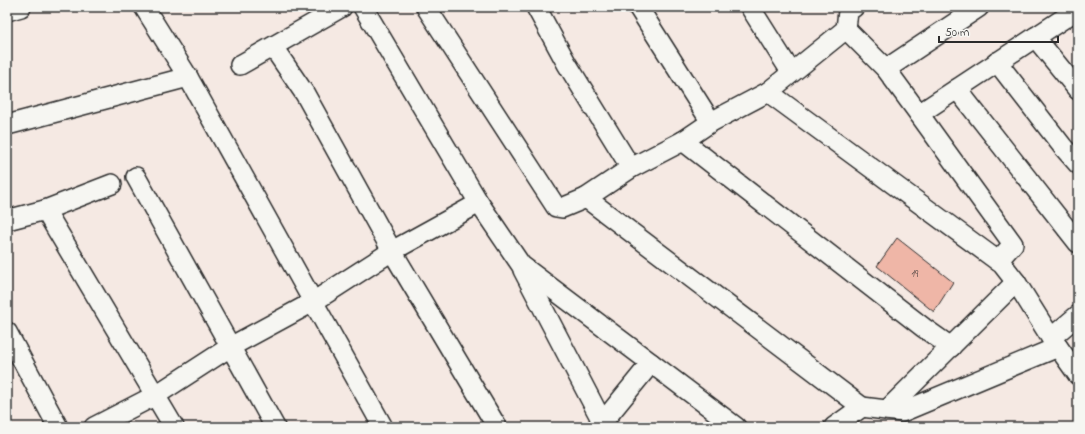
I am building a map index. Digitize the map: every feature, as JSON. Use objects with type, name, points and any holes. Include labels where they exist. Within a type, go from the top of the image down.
[{"type":"street","points":[[7,10],[21,7]]},
{"type":"street","points":[[144,7],[188,76],[383,427]]},
{"type":"street","points":[[240,65],[342,7]]},
{"type":"street","points":[[363,7],[479,202],[521,265],[601,426],[651,363]]},
{"type":"street","points":[[426,7],[556,207],[562,208],[586,198],[631,168],[683,141],[711,122],[768,92],[846,29],[848,11],[854,7]]},
{"type":"street","points":[[536,7],[567,64],[631,168]]},
{"type":"street","points":[[638,7],[711,122]]},
{"type":"street","points":[[750,7],[791,72]]},
{"type":"street","points":[[886,69],[979,7]]},
{"type":"street","points":[[920,114],[1035,37],[1076,13]]},
{"type":"street","points":[[846,29],[886,69],[1013,244],[998,261]]},
{"type":"street","points":[[1035,37],[1078,90]]},
{"type":"street","points":[[273,47],[305,94],[392,252],[498,427]]},
{"type":"street","points":[[997,62],[1078,164]]},
{"type":"street","points":[[7,125],[188,76]]},
{"type":"street","points":[[956,89],[1078,242]]},
{"type":"street","points":[[768,92],[1002,264],[1016,282],[1055,343],[1078,375]]},
{"type":"street","points":[[683,141],[924,328],[951,347]]},
{"type":"street","points":[[136,177],[275,427]]},
{"type":"street","points":[[7,220],[45,210],[112,184]]},
{"type":"street","points":[[586,198],[862,407],[902,412],[1055,343],[1078,315]]},
{"type":"street","points":[[94,427],[156,395],[230,347],[313,302],[392,252],[479,202]]},
{"type":"street","points":[[45,210],[174,427]]},
{"type":"street","points":[[521,265],[736,427]]},
{"type":"street","points":[[887,410],[1016,282]]},
{"type":"street","points":[[7,332],[58,427]]},
{"type":"street","points":[[834,427],[862,407]]},
{"type":"building","points":[[897,238],[953,282],[934,312],[877,266]]}]
